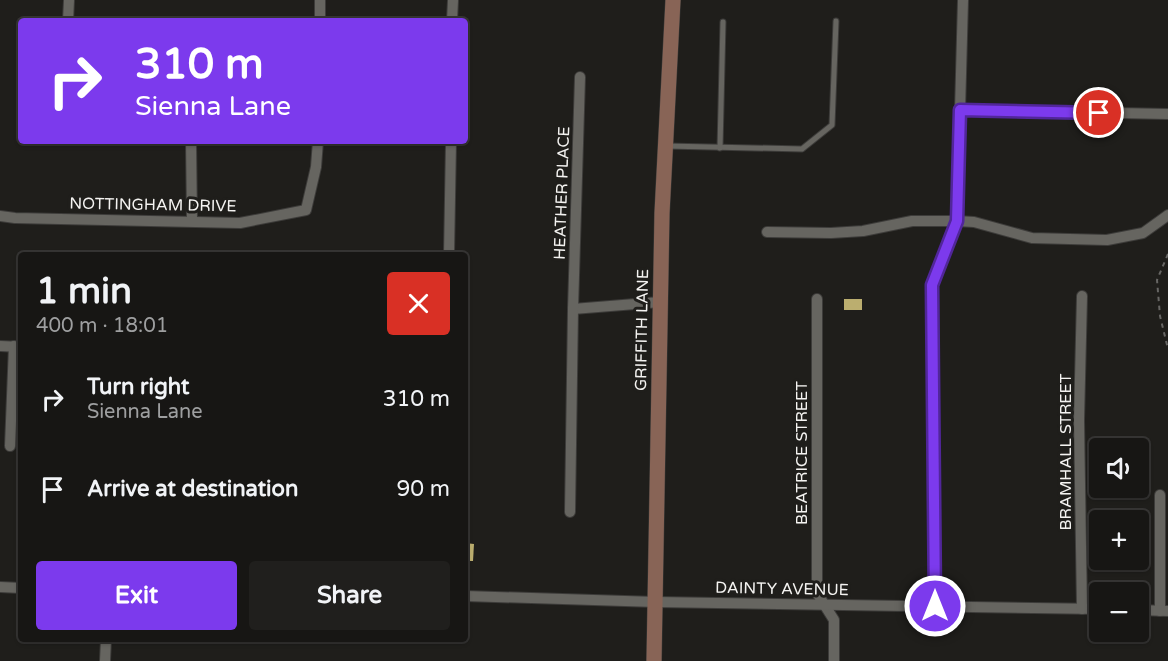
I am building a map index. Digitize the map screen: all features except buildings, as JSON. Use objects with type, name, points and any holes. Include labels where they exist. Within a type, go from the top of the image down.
[{"type":"street","points":[[68,18],[69,0]]},
{"type":"street","points":[[320,0],[320,18]]},
{"type":"street","points":[[452,18],[453,0]]},
{"type":"street","name":"GRIFFITH LANE","points":[[654,661],[660,302],[673,0]]},
{"type":"street","points":[[935,606],[932,285],[957,221],[963,0]]},
{"type":"street","name":"HEATHER PLACE","points":[[570,512],[580,77]]},
{"type":"street","points":[[960,110],[1168,114]]},
{"type":"street","points":[[191,144],[192,220]]},
{"type":"street","name":"NOTTINGHAM DRIVE","points":[[0,216],[240,223],[306,210],[316,167],[318,144]]},
{"type":"street","points":[[449,252],[451,144]]},
{"type":"street","points":[[767,232],[831,233],[863,231],[912,221],[957,221],[974,222],[1032,238],[1107,240],[1143,233],[1168,215]]},
{"type":"street","name":"BRAMHALL STREET","points":[[1082,296],[1079,420],[1082,609]]},
{"type":"street","name":"BEATRICE STREET","points":[[818,299],[817,593],[834,620],[834,661]]},
{"type":"street","points":[[573,309],[660,302]]},
{"type":"street","points":[[0,346],[17,346],[10,446]]},
{"type":"street","points":[[1149,610],[1164,611],[1160,495]]},
{"type":"street","points":[[0,587],[18,588]]},
{"type":"street","name":"DAINTY AVENUE","points":[[468,596],[656,602],[1089,609]]},
{"type":"street","points":[[105,661],[106,642]]},
{"type":"lane","points":[[665,146],[802,149],[832,125],[836,21]]},
{"type":"lane","points":[[720,147],[723,22]]},
{"type":"path","points":[[1168,255],[1156,280],[1160,316],[1168,349]]},
{"type":"route","points":[[935,606],[932,285],[957,221],[960,110],[1099,113]]}]
